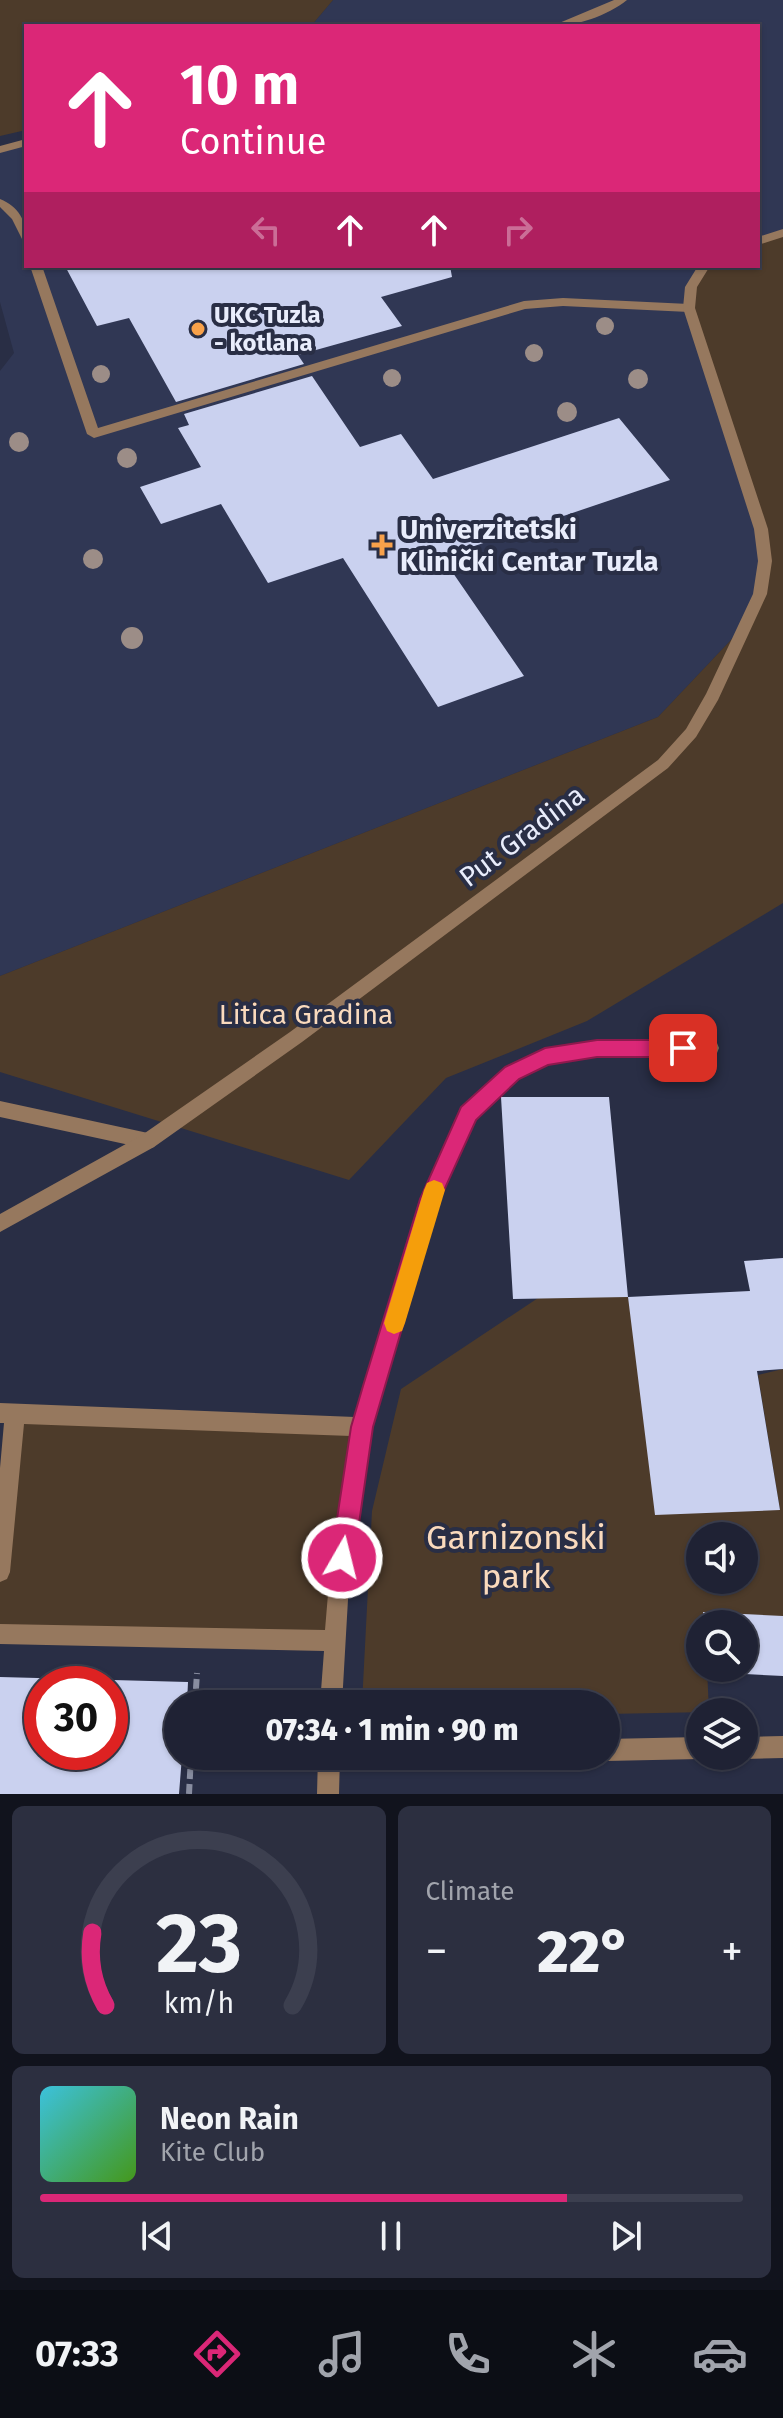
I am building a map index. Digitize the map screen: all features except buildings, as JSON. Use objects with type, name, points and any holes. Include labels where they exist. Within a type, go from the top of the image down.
[{"type":"street","points":[[563,24],[599,12],[622,0]]},
{"type":"street","points":[[0,150],[24,143]]},
{"type":"street","points":[[0,202],[10,209],[24,230]]},
{"type":"street","points":[[760,240],[783,233]]},
{"type":"street","points":[[37,268],[94,434],[524,305],[563,302],[689,308],[691,287],[703,268]]},
{"type":"street","name":"Put Gradina","points":[[0,1224],[148,1141],[296,1037],[663,764],[691,733],[713,696],[760,594],[765,561],[761,529],[689,308]]},
{"type":"street","points":[[332,1690],[339,1582],[362,1427],[430,1199],[468,1113],[512,1073],[545,1057],[597,1049],[711,1048]]},
{"type":"street","points":[[0,1109],[148,1141]]},
{"type":"street","points":[[0,1572],[8,1414],[362,1427]]},
{"type":"street","points":[[0,1634],[334,1641]]},
{"type":"street","points":[[758,1748],[783,1747]]},
{"type":"street","points":[[620,1750],[686,1748]]},
{"type":"street","points":[[328,1794],[329,1770]]},
{"type":"path","points":[[196,1690],[198,1662]]},
{"type":"path","points":[[189,1794],[190,1770]]},
{"type":"shaded area","points":[[333,0],[783,0],[783,233],[760,240],[760,24],[313,24]]},
{"type":"shaded area","name":"Univerzitetski Klinički Centar Tuzla","points":[[24,143],[24,268],[704,268],[765,561],[748,622],[658,717],[0,976],[0,371],[14,353],[0,302],[0,150]]},
{"type":"green space","points":[[0,0],[333,0],[313,24],[24,24],[24,130],[0,136]]},
{"type":"green space","name":"Litica Gradina","points":[[783,233],[783,903],[587,1021],[446,1078],[349,1180],[0,1072],[0,976],[658,717],[748,622],[765,561],[689,308],[703,268],[760,268],[760,240]]},
{"type":"green space","name":"Garnizonski park","points":[[541,1296],[628,1297],[780,1510],[758,1375],[783,1369],[783,1616],[758,1618],[758,1610],[686,1610],[686,1682],[708,1682],[708,1698],[686,1698],[686,1712],[620,1714],[620,1690],[363,1690],[372,1511],[401,1389]]},
{"type":"green space","points":[[15,1414],[362,1427],[334,1641],[0,1634],[0,1572]]},
{"type":"slow traffic","points":[[394,1323],[434,1190]]},
{"type":"place","name":"UKC Tuzla - kotlana","points":[[198,329]]},
{"type":"place","name":"Univerzitetski Klinički Centar Tuzla","points":[[382,545]]},
{"type":"route","points":[[342,1558],[362,1427],[430,1199],[468,1113],[512,1073],[545,1057],[597,1049],[683,1048]]}]
